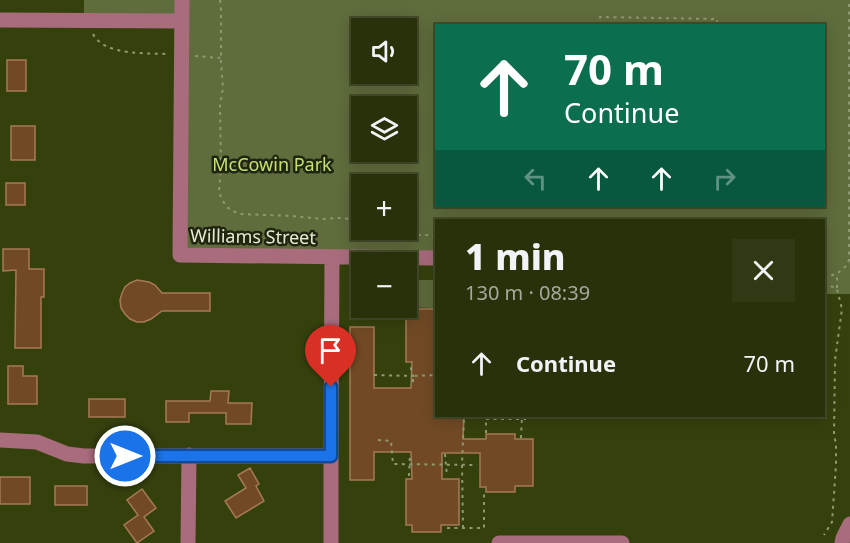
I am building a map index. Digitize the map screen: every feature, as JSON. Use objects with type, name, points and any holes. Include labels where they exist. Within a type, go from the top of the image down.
[{"type":"street","name":"Williams Street","points":[[182,0],[180,255],[435,258]]},
{"type":"street","points":[[0,20],[182,21]]},
{"type":"street","points":[[331,543],[332,257]]},
{"type":"street","points":[[0,441],[37,442],[67,454],[84,456],[331,456]]},
{"type":"street","points":[[188,543],[189,455]]},
{"type":"street","points":[[842,543],[850,524]]},
{"type":"street","points":[[499,543],[622,543]]},
{"type":"path","points":[[220,0],[223,88],[220,106],[219,192],[222,200],[228,208],[239,214],[351,219]]},
{"type":"path","points":[[825,278],[846,268],[849,260],[849,0]]},
{"type":"path","points":[[600,24],[600,17],[717,19],[717,24]]},
{"type":"path","points":[[92,30],[94,37],[109,47],[138,53],[170,54]]},
{"type":"path","points":[[193,56],[221,58]]},
{"type":"path","points":[[417,236],[435,236]]},
{"type":"path","points":[[824,535],[832,522],[836,465],[835,360],[842,309],[837,289],[837,273]]},
{"type":"path","points":[[825,283],[837,289]]},
{"type":"path","points":[[410,365],[412,382]]},
{"type":"path","points":[[374,375],[435,375]]},
{"type":"path","points":[[463,528],[464,417]]},
{"type":"path","points":[[486,433],[486,417],[526,419]]},
{"type":"path","points":[[522,417],[522,438]]},
{"type":"path","points":[[378,440],[391,441],[393,464],[477,465]]},
{"type":"path","points":[[445,454],[447,476]]},
{"type":"path","points":[[409,476],[410,455]]},
{"type":"path","points":[[447,528],[484,528],[484,492]]},
{"type":"green space","name":"McCowin Park","points":[[84,0],[850,0],[850,294],[825,294],[825,219],[435,219],[435,258],[417,258],[417,252],[351,252],[351,257],[180,255],[182,22],[84,21]]},
{"type":"green space","points":[[417,280],[433,280],[433,308],[417,307]]},
{"type":"building","points":[[7,60],[26,60],[26,91],[7,91]]},
{"type":"building","points":[[11,126],[35,126],[35,160],[11,160]]},
{"type":"building","points":[[6,183],[25,183],[25,205],[6,205]]},
{"type":"building","points":[[3,249],[29,249],[29,269],[44,269],[44,297],[41,297],[41,348],[15,348],[16,270],[3,271]]},
{"type":"building","points":[[137,280],[155,285],[162,293],[210,293],[210,311],[162,311],[151,319],[137,322],[125,314],[120,300],[125,287]]},
{"type":"building","points":[[417,309],[435,309],[435,417],[464,417],[463,439],[486,439],[486,434],[515,434],[515,439],[533,439],[533,486],[515,486],[515,492],[486,492],[486,487],[480,487],[480,453],[442,453],[442,479],[459,479],[459,525],[441,525],[441,532],[412,532],[412,525],[406,525],[406,479],[412,479],[411,452],[374,452],[374,480],[350,480],[350,327],[374,327],[374,388],[411,388],[412,362],[406,362],[406,318],[417,318]]},
{"type":"building","points":[[8,366],[23,366],[23,376],[37,376],[37,404],[8,404]]},
{"type":"building","points":[[211,391],[229,391],[228,403],[252,403],[251,424],[226,424],[226,413],[189,413],[189,422],[166,422],[166,401],[210,401]]},
{"type":"building","points":[[89,399],[125,399],[125,417],[89,417]]},
{"type":"building","points":[[250,468],[259,484],[256,486],[264,501],[236,518],[225,501],[246,488],[238,475]]},
{"type":"building","points":[[0,477],[30,477],[30,504],[0,504]]},
{"type":"building","points":[[55,486],[87,486],[87,505],[55,505]]},
{"type":"building","points":[[142,489],[156,508],[144,517],[154,531],[137,543],[124,525],[138,515],[127,500]]},
{"type":"route","points":[[125,456],[331,456],[331,387]]}]
